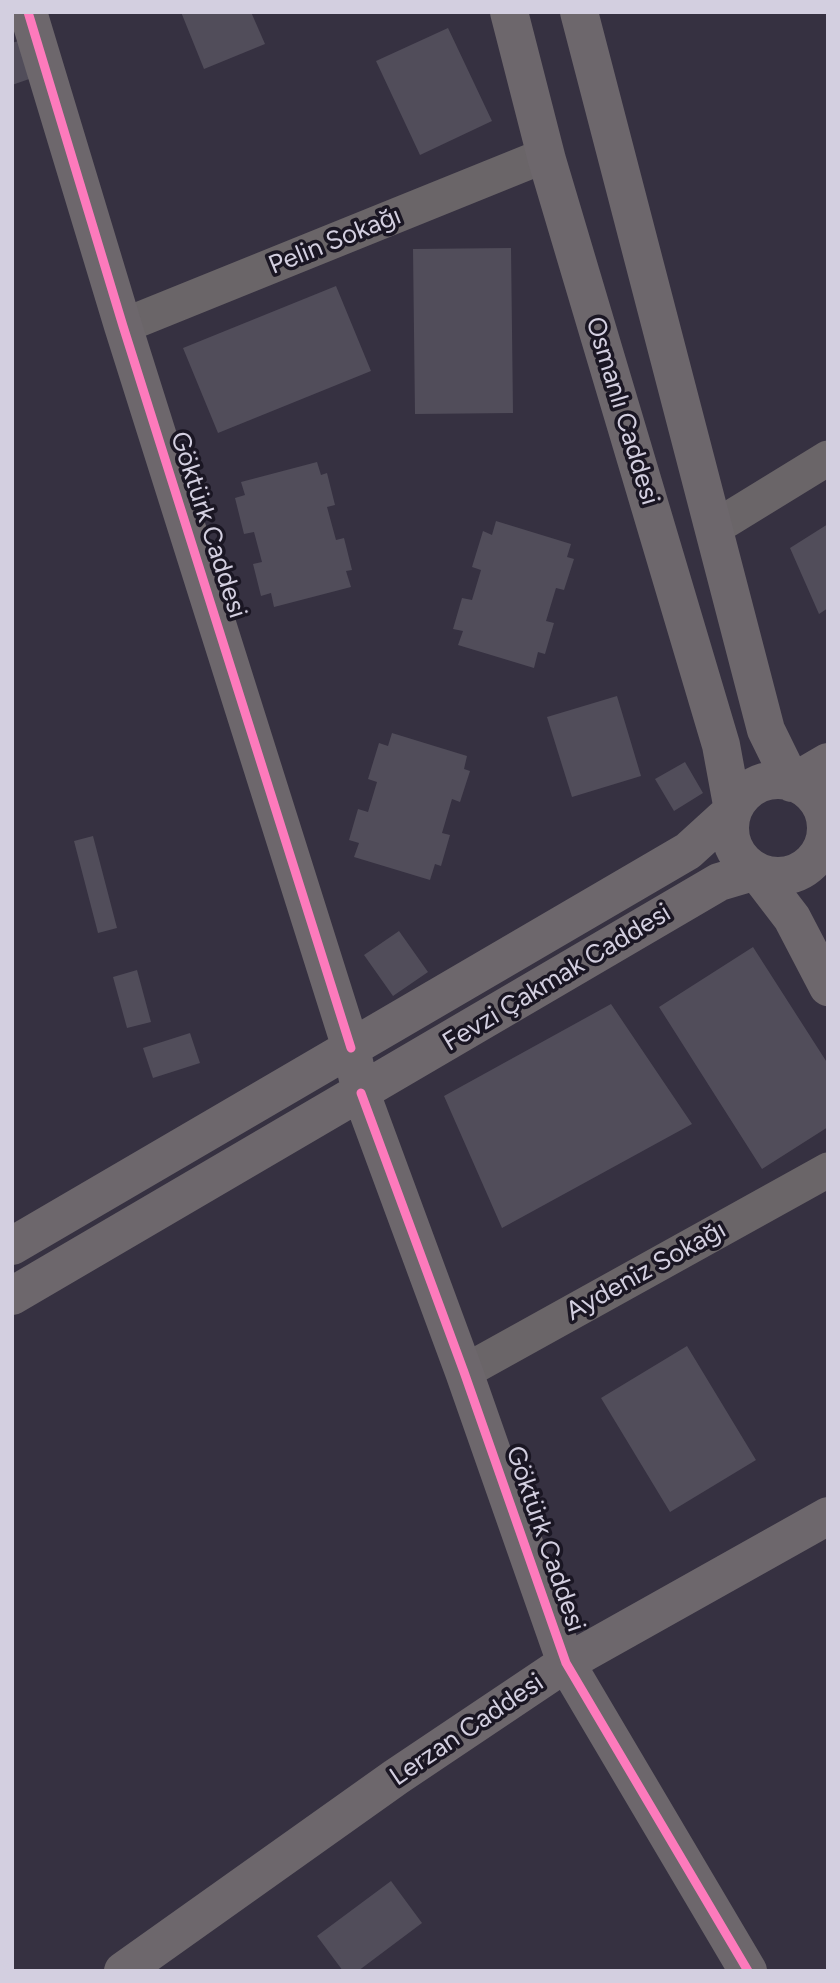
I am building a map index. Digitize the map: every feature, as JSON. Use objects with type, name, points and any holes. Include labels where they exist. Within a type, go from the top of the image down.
[{"type":"main road","name":"Göktürk Caddesi","points":[[28,12],[123,326],[351,1048]]},
{"type":"main road","name":"Osmanlı Caddesi","points":[[509,12],[546,155],[721,745],[733,810]]},
{"type":"main road","points":[[579,12],[766,730],[792,783]]},
{"type":"main road","points":[[792,783],[828,762]]},
{"type":"main road","points":[[756,871],[777,876],[801,870],[819,853],[827,829],[817,802],[806,790],[777,780],[761,783],[747,791],[733,810],[730,835],[734,848],[743,861],[756,871],[792,918],[828,987]]},
{"type":"main road","name":"Fevzi Çakmak Caddesi","points":[[12,1246],[688,850],[733,810]]},
{"type":"main road","name":"Fevzi Çakmak Caddesi","points":[[12,1296],[719,882],[756,871]]},
{"type":"main road","points":[[351,1048],[361,1093]]},
{"type":"main road","name":"Göktürk Caddesi","points":[[361,1093],[464,1372],[566,1663],[748,1971]]},
{"type":"main road","name":"Lerzan Caddesi","points":[[123,1971],[396,1777],[566,1663],[828,1516]]},
{"type":"street","name":"Pelin Sokağı","points":[[123,326],[546,155]]},
{"type":"street","points":[[714,528],[828,458]]},
{"type":"street","name":"Aydeniz Sokağı","points":[[464,1372],[828,1170]]},
{"type":"building","points":[[181,12],[251,12],[265,44],[204,69]]},
{"type":"building","points":[[448,28],[492,121],[420,155],[376,61]]},
{"type":"building","points":[[21,40],[35,77],[12,85],[12,43]]},
{"type":"building","points":[[511,248],[513,413],[415,414],[413,249]]},
{"type":"building","points":[[336,286],[371,371],[218,433],[183,348]]},
{"type":"building","points":[[317,462],[321,475],[327,473],[335,505],[327,507],[336,540],[344,538],[352,570],[346,571],[351,587],[274,607],[271,593],[261,596],[253,564],[262,562],[254,532],[244,534],[235,498],[245,495],[241,482]]},
{"type":"building","points":[[496,521],[571,544],[567,557],[574,559],[564,590],[556,588],[546,621],[554,623],[545,654],[538,652],[534,668],[458,645],[463,631],[453,629],[462,598],[472,600],[481,570],[472,567],[483,531],[492,535]]},
{"type":"building","points":[[828,524],[828,608],[819,614],[790,548]]},
{"type":"building","points":[[617,696],[641,776],[572,797],[547,717]]},
{"type":"building","points":[[392,733],[467,756],[464,769],[470,771],[460,802],[452,799],[442,833],[450,835],[441,866],[435,864],[430,880],[354,857],[359,843],[349,840],[358,809],[368,812],[377,782],[368,779],[379,743],[388,746]]},
{"type":"building","points":[[685,762],[703,793],[674,811],[655,779]]},
{"type":"building","points":[[93,836],[117,928],[98,933],[74,841]]},
{"type":"building","points":[[399,931],[428,972],[393,996],[364,955]]},
{"type":"building","points":[[753,947],[828,1064],[828,1127],[762,1169],[659,1007]]},
{"type":"building","points":[[137,970],[151,1022],[127,1028],[113,977]]},
{"type":"building","points":[[611,1004],[692,1124],[502,1228],[444,1096]]},
{"type":"building","points":[[190,1033],[200,1063],[153,1078],[143,1048]]},
{"type":"building","points":[[687,1346],[756,1460],[670,1512],[601,1398]]},
{"type":"building","points":[[391,1881],[422,1923],[358,1971],[343,1971],[317,1936]]},
{"type":"cycle path","points":[[28,12],[123,326],[351,1048]]},
{"type":"cycle path","points":[[361,1093],[464,1372],[566,1663],[748,1971]]}]
